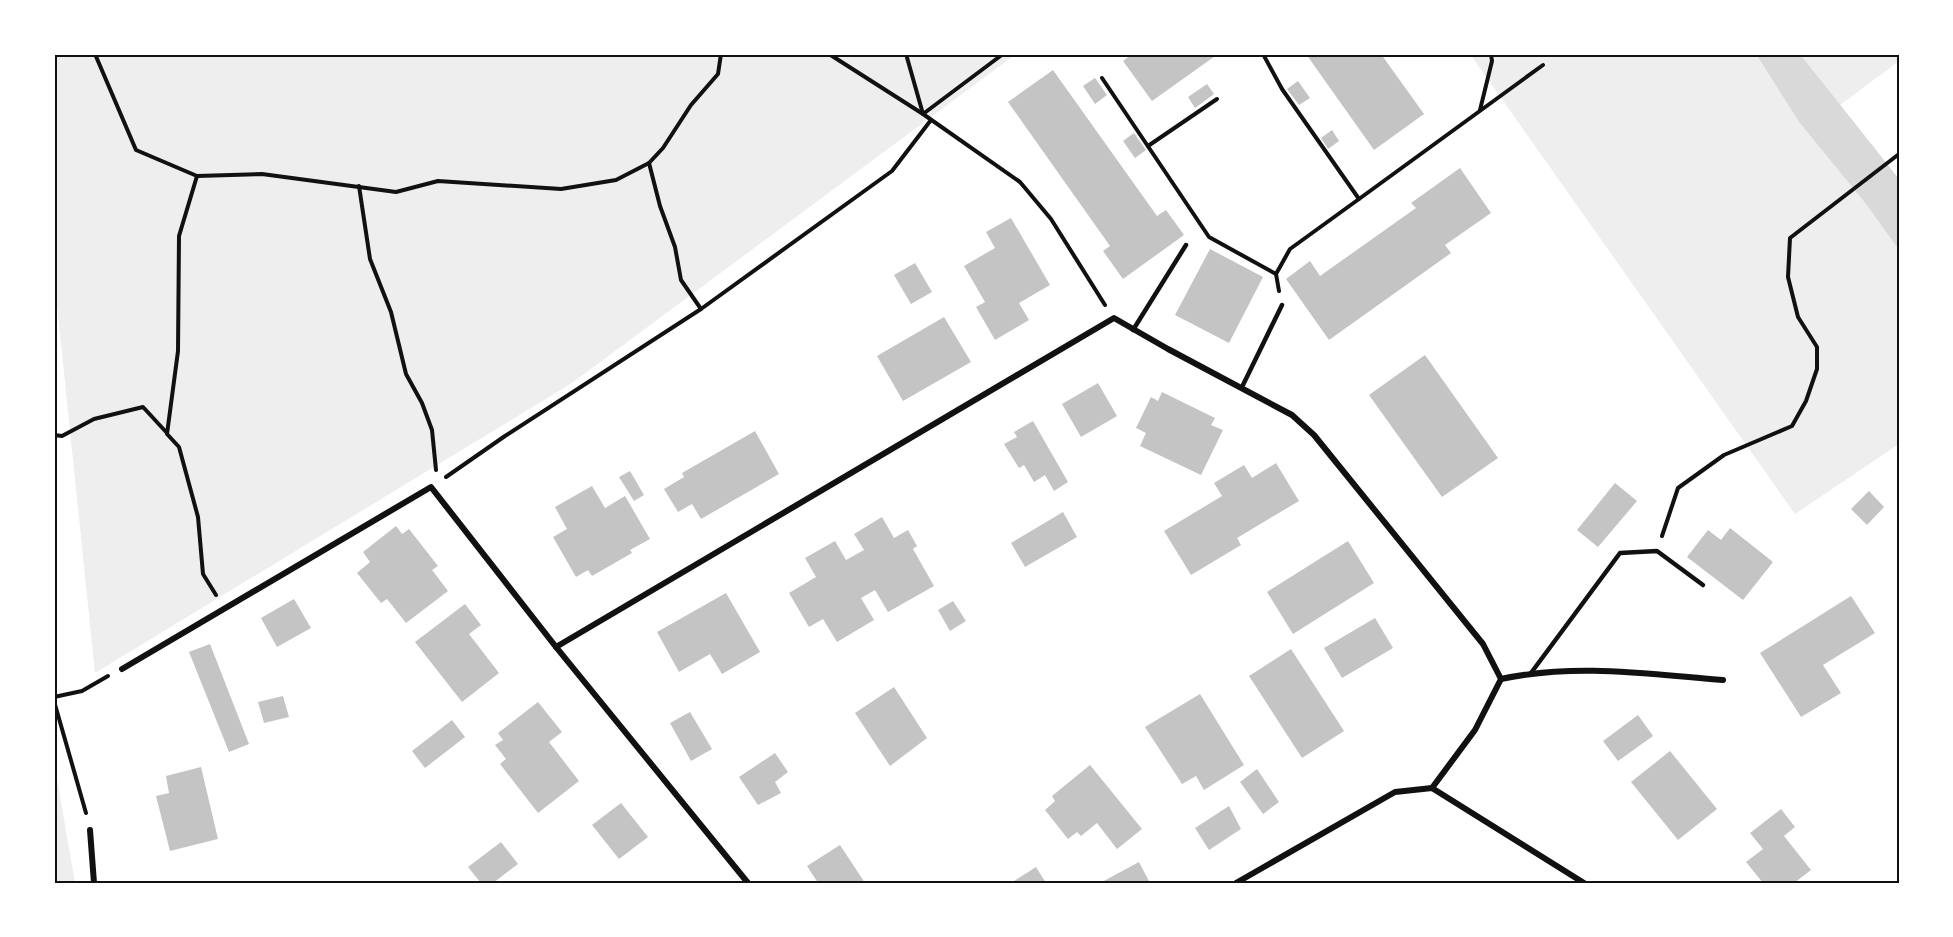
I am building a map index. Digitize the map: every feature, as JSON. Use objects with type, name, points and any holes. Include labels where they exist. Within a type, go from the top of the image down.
[{"type":"street","points":[[556,646],[1114,318],[1292,415],[1314,435],[1483,644],[1501,679]]},
{"type":"street","points":[[122,669],[434,485],[556,646],[748,883]]},
{"type":"street","points":[[1501,679],[1531,673],[1595,669],[1723,680]]},
{"type":"street","points":[[1432,788],[1474,730],[1501,679]]},
{"type":"street","points":[[1236,883],[1395,792],[1432,788],[1584,883]]},
{"type":"street","points":[[90,830],[94,883]]},
{"type":"lane","points":[[1133,330],[1186,245]]},
{"type":"lane","points":[[1242,387],[1282,305]]},
{"type":"lane","points":[[1531,673],[1620,553],[1657,551],[1703,585]]},
{"type":"path","points":[[95,54],[136,150],[197,176],[262,174],[396,192],[438,181],[561,189],[616,180],[649,163],[663,148],[691,105],[718,74],[721,54]]},
{"type":"path","points":[[829,54],[923,114],[1020,182],[1051,219],[1114,318]]},
{"type":"path","points":[[906,54],[923,114]]},
{"type":"path","points":[[923,114],[1003,54]]},
{"type":"path","points":[[1263,54],[1282,89],[1359,199]]},
{"type":"path","points":[[1480,111],[1492,61],[1491,54]]},
{"type":"path","points":[[1282,305],[1276,274],[1290,249],[1543,65]]},
{"type":"path","points":[[1102,78],[1209,237],[1276,274]]},
{"type":"path","points":[[1148,146],[1217,99]]},
{"type":"path","points":[[434,485],[701,309],[892,171],[931,120]]},
{"type":"path","points":[[1657,551],[1678,488],[1724,455],[1792,426],[1806,400],[1817,369],[1817,347],[1798,316],[1788,277],[1790,238],[1899,154]]},
{"type":"path","points":[[649,163],[660,206],[675,247],[681,279],[701,309]]},
{"type":"path","points":[[167,434],[178,351],[179,236],[197,176]]},
{"type":"path","points":[[359,186],[370,260],[391,312],[406,374],[422,403],[432,430],[434,485]]},
{"type":"path","points":[[54,435],[62,436],[94,419],[143,407],[179,447],[198,517],[203,574],[224,609]]},
{"type":"path","points":[[90,830],[54,699],[82,691],[122,669]]},
{"type":"shaded area","points":[[54,54],[1016,54],[572,383],[95,673],[54,276]]},
{"type":"shaded area","points":[[1470,54],[1756,54],[1799,122],[1866,204],[1899,250],[1899,444],[1795,514]]},
{"type":"shaded area","points":[[1756,54],[1800,54],[1899,179],[1899,250],[1866,204],[1799,122]]},
{"type":"shaded area","points":[[1800,54],[1899,54],[1899,61],[1840,105]]},
{"type":"shaded area","points":[[54,769],[57,779],[75,883],[54,883]]},
{"type":"building","points":[[1132,54],[1218,54],[1152,101],[1123,61]]},
{"type":"building","points":[[1306,54],[1381,54],[1424,114],[1374,150]]},
{"type":"building","points":[[1053,70],[1157,216],[1166,210],[1184,235],[1123,279],[1103,251],[1110,246],[1008,102]]},
{"type":"building","points":[[1095,78],[1107,95],[1095,104],[1083,86]]},
{"type":"building","points":[[1298,81],[1310,98],[1299,105],[1287,89]]},
{"type":"building","points":[[1207,84],[1214,94],[1195,108],[1188,97]]},
{"type":"building","points":[[1332,130],[1339,141],[1328,149],[1321,138]]},
{"type":"building","points":[[1134,133],[1146,150],[1135,158],[1123,141]]},
{"type":"building","points":[[1460,168],[1491,213],[1445,245],[1451,253],[1329,340],[1286,279],[1310,261],[1320,276],[1416,208],[1411,203]]},
{"type":"building","points":[[1011,218],[1050,285],[1019,303],[1029,320],[995,340],[976,307],[985,302],[964,266],[995,248],[986,232]]},
{"type":"building","points":[[1210,249],[1263,277],[1229,343],[1175,315]]},
{"type":"building","points":[[915,263],[932,292],[911,304],[894,275]]},
{"type":"building","points":[[944,317],[971,362],[903,401],[877,356]]},
{"type":"building","points":[[1425,355],[1498,458],[1442,497],[1369,395]]},
{"type":"building","points":[[1098,383],[1117,416],[1081,437],[1062,404]]},
{"type":"building","points":[[1162,392],[1215,418],[1211,425],[1223,430],[1201,475],[1140,446],[1146,433],[1136,428],[1151,397],[1158,401]]},
{"type":"building","points":[[1033,421],[1068,482],[1054,491],[1045,475],[1034,482],[1024,465],[1019,468],[1004,444],[1017,437],[1014,432]]},
{"type":"building","points":[[755,431],[779,474],[701,519],[692,504],[678,512],[664,489],[684,477],[682,473]]},
{"type":"building","points":[[1276,463],[1299,501],[1237,538],[1241,545],[1191,575],[1164,531],[1222,496],[1214,483],[1244,465],[1252,478]]},
{"type":"building","points":[[630,471],[644,495],[634,501],[619,477]]},
{"type":"building","points":[[1615,483],[1637,501],[1598,547],[1577,530]]},
{"type":"building","points":[[592,486],[605,508],[625,496],[650,539],[630,550],[632,553],[592,576],[588,570],[576,577],[553,537],[567,529],[555,507]]},
{"type":"building","points":[[1869,491],[1884,507],[1867,525],[1851,509]]},
{"type":"building","points":[[1063,512],[1077,537],[1025,567],[1011,543]]},
{"type":"building","points":[[882,517],[894,538],[908,530],[917,546],[913,549],[934,586],[888,612],[875,590],[861,598],[874,620],[837,642],[823,619],[809,627],[789,593],[816,577],[805,558],[835,541],[846,560],[864,550],[854,534]]},
{"type":"building","points":[[396,526],[402,534],[409,529],[438,566],[432,570],[448,591],[406,623],[387,599],[381,603],[357,573],[370,562],[363,552]]},
{"type":"building","points":[[1730,528],[1773,562],[1743,600],[1687,557],[1708,530],[1721,540]]},
{"type":"building","points":[[1348,541],[1374,583],[1293,634],[1267,592]]},
{"type":"building","points":[[726,593],[760,652],[722,674],[710,654],[679,672],[657,632]]},
{"type":"building","points":[[1851,596],[1875,633],[1823,665],[1841,693],[1801,717],[1760,653]]},
{"type":"building","points":[[294,599],[311,628],[277,647],[261,618]]},
{"type":"building","points":[[953,601],[966,621],[950,631],[938,610]]},
{"type":"building","points":[[465,604],[481,625],[469,634],[499,673],[462,702],[415,642]]},
{"type":"building","points":[[1375,618],[1393,648],[1342,678],[1324,648]]},
{"type":"building","points":[[210,644],[249,744],[229,752],[189,652]]},
{"type":"building","points":[[1291,649],[1344,731],[1302,758],[1249,676]]},
{"type":"building","points":[[894,687],[927,738],[890,766],[855,713]]},
{"type":"building","points":[[1200,694],[1244,765],[1204,790],[1196,776],[1182,784],[1145,727]]},
{"type":"building","points":[[283,696],[289,717],[264,723],[258,702]]},
{"type":"building","points":[[538,702],[562,732],[549,742],[579,781],[538,813],[500,764],[506,759],[495,745],[503,740],[498,733]]},
{"type":"building","points":[[690,712],[712,749],[691,761],[670,723]]},
{"type":"building","points":[[1638,715],[1653,736],[1618,761],[1603,741]]},
{"type":"building","points":[[452,720],[465,737],[425,768],[412,751]]},
{"type":"building","points":[[1670,751],[1717,809],[1678,840],[1631,782]]},
{"type":"building","points":[[775,753],[788,772],[775,782],[781,793],[758,805],[739,777]]},
{"type":"building","points":[[1090,765],[1142,829],[1117,849],[1097,823],[1081,836],[1077,832],[1068,839],[1045,810],[1055,801],[1052,796]]},
{"type":"building","points":[[201,767],[218,839],[170,851],[156,796],[169,793],[166,776]]},
{"type":"building","points":[[1257,769],[1279,802],[1263,814],[1240,782]]},
{"type":"building","points":[[621,803],[648,837],[619,859],[592,825]]},
{"type":"building","points":[[1229,806],[1241,829],[1209,850],[1195,828]]},
{"type":"building","points":[[1781,809],[1795,827],[1784,836],[1811,870],[1794,883],[1763,883],[1746,862],[1763,849],[1750,833]]},
{"type":"building","points":[[501,842],[518,864],[493,883],[481,883],[468,867]]},
{"type":"building","points":[[840,845],[865,883],[818,883],[807,866]]},
{"type":"building","points":[[1139,862],[1150,883],[1100,883]]},
{"type":"building","points":[[1036,867],[1046,883],[1011,883]]}]
